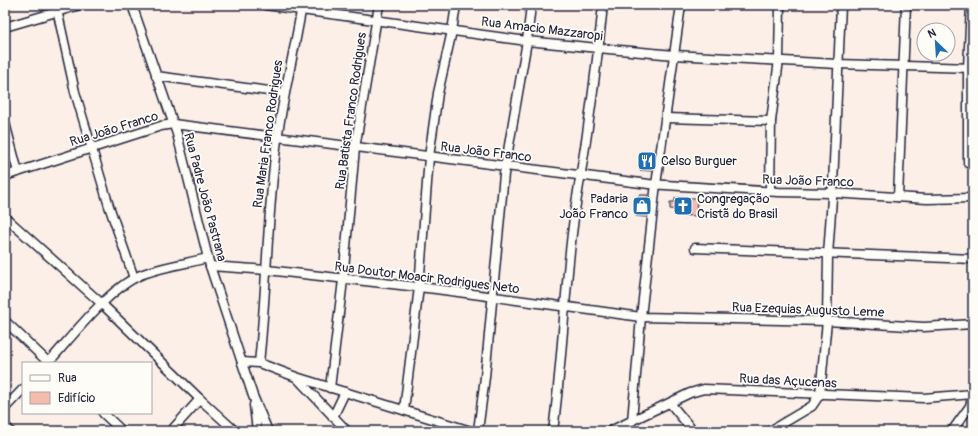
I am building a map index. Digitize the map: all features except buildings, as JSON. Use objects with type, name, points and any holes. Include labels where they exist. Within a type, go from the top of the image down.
[{"type":"street","points":[[5,27],[57,8],[80,5]]},
{"type":"street","name":"Rua Padre João Pastrana","points":[[132,5],[173,124],[209,262],[253,396],[268,431]]},
{"type":"street","name":"Rua Amacio Mazzaropi","points":[[265,5],[301,7],[377,20],[527,41],[674,55],[837,64],[970,68]]},
{"type":"street","name":"Rua Batista Franco Rodrigues","points":[[330,388],[343,280],[355,148],[379,5]]},
{"type":"street","points":[[404,410],[419,287],[428,158],[438,94],[452,31],[456,5]]},
{"type":"street","points":[[478,431],[506,166],[527,41],[531,5]]},
{"type":"street","points":[[553,431],[560,383],[565,307],[580,177],[603,5]]},
{"type":"street","points":[[632,421],[641,317],[656,185],[681,5]]},
{"type":"street","points":[[770,191],[771,121],[779,60],[780,5]]},
{"type":"street","points":[[770,431],[812,406],[820,394],[828,321],[828,255],[840,5]]},
{"type":"street","points":[[898,197],[906,5]]},
{"type":"street","points":[[968,163],[970,5]]},
{"type":"street","name":"Rua Maria Franco Rodrigues","points":[[259,364],[267,270],[269,211],[277,139],[284,93],[301,7]]},
{"type":"street","points":[[57,8],[75,92],[109,206],[134,278]]},
{"type":"street","points":[[156,76],[284,93]]},
{"type":"street","points":[[666,118],[771,121]]},
{"type":"street","points":[[5,124],[18,172]]},
{"type":"street","name":"Rua João Franco","points":[[5,176],[173,124],[277,139],[506,166],[580,177],[656,185],[770,191],[832,192],[898,197],[973,198]]},
{"type":"street","points":[[5,217],[101,303],[235,431]]},
{"type":"street","points":[[695,248],[828,255],[973,259]]},
{"type":"street","name":"Rua Doutor Moacir Rodrigues Neto","points":[[50,362],[101,303],[134,278],[145,273],[209,262],[343,280],[419,287],[641,317]]},
{"type":"street","name":"Rua Ezequias Augusto Leme","points":[[641,317],[828,321],[924,327],[973,324]]},
{"type":"street","points":[[5,321],[48,362]]},
{"type":"street","points":[[242,362],[259,364],[330,388],[471,431]]},
{"type":"street","points":[[296,377],[347,431]]},
{"type":"street","name":"Rua das Açucenas","points":[[610,431],[690,393],[704,389],[924,398],[973,394]]},
{"type":"street","points":[[5,408],[22,390]]},
{"type":"street","points":[[333,417],[345,392]]},
{"type":"street","points":[[952,431],[970,406],[973,394]]},
{"type":"street","name":"Rua Padre João Pastrana","points":[[253,396],[257,431]]},
{"type":"street","points":[[171,431],[200,399]]},
{"type":"street","points":[[670,403],[693,431]]},
{"type":"street","points":[[104,414],[122,431]]},
{"type":"street","points":[[5,426],[10,431]]},
{"type":"place","name":"Celso Burguer","points":[[647,161]]},
{"type":"place","name":"Padaria João Franco","points":[[642,206]]},
{"type":"place","name":"Congregação Cristã do Brasil","points":[[683,206]]}]
